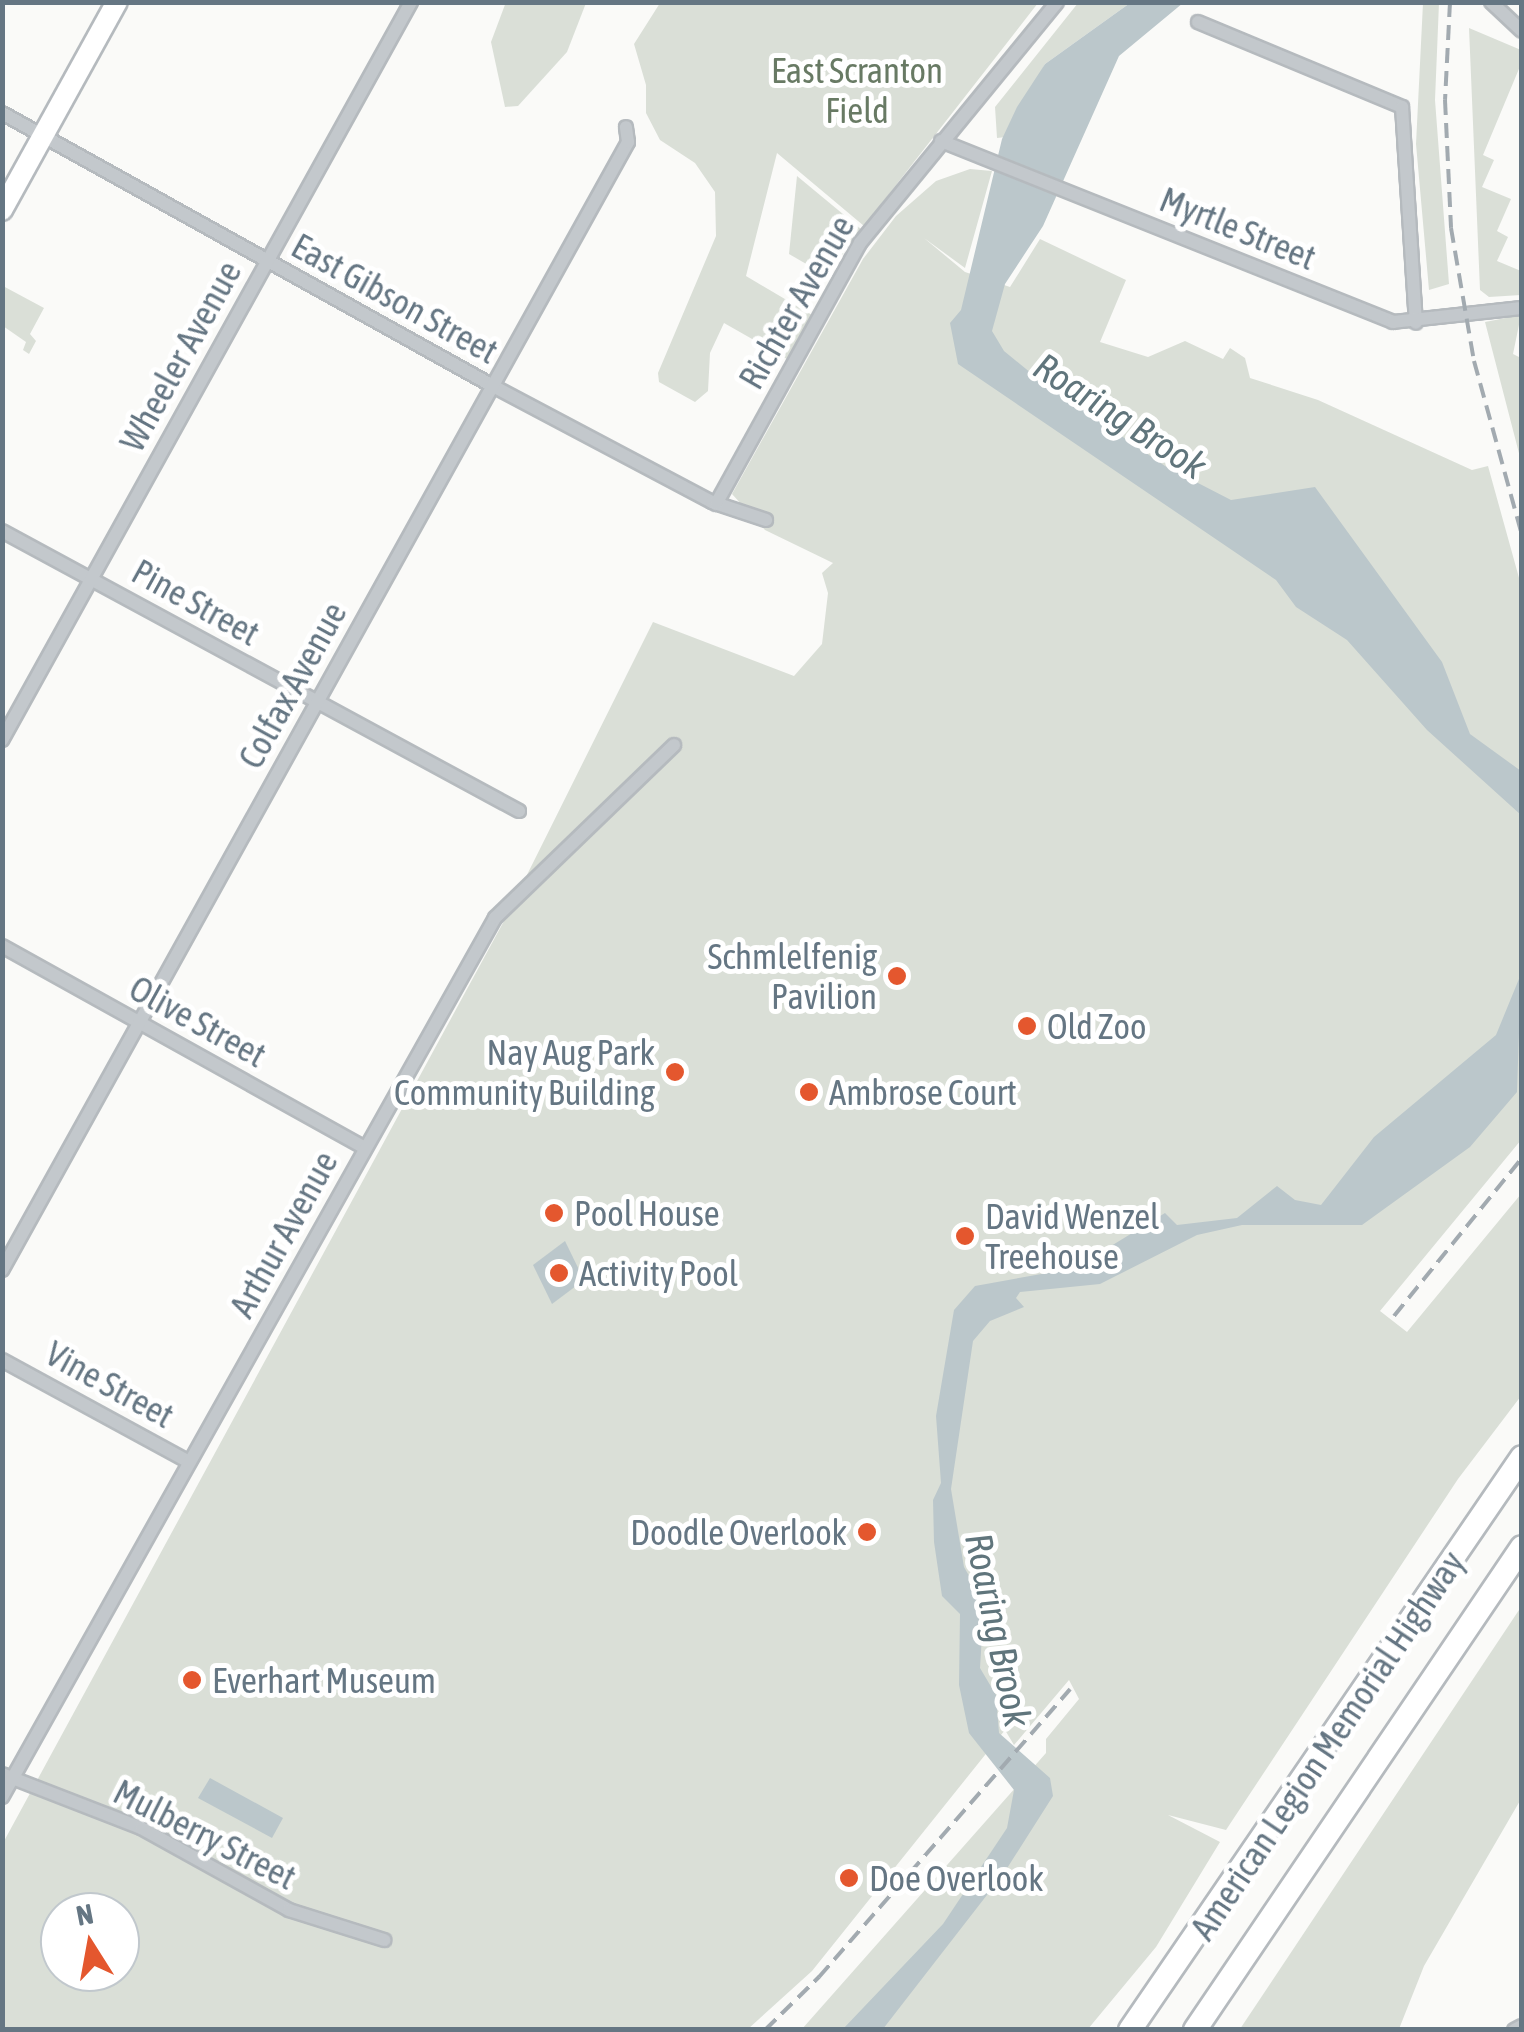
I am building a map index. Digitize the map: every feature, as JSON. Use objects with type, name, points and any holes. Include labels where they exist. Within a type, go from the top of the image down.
[{"type":"highway","name":"American Legion Memorial Highway","points":[[1130,2030],[1522,1458]]},
{"type":"highway","name":"American Legion Memorial Highway","points":[[1194,2030],[1522,1547]]},
{"type":"main road","points":[[2,210],[117,2]]},
{"type":"street","name":"Wheeler Avenue","points":[[2,740],[411,2]]},
{"type":"street","name":"Richter Avenue","points":[[716,504],[838,276],[941,141],[1057,2]]},
{"type":"street","points":[[1491,2],[1522,30]]},
{"type":"street","points":[[1198,22],[1402,107],[1416,322]]},
{"type":"street","name":"East Gibson Street","points":[[2,114],[490,385],[716,504],[766,520]]},
{"type":"street","name":"Colfax Avenue","points":[[2,1270],[628,142],[626,127]]},
{"type":"street","name":"Myrtle Street","points":[[941,141],[1393,322],[1522,308]]},
{"type":"street","name":"Pine Street","points":[[2,531],[519,812]]},
{"type":"street","name":"Arthur Avenue","points":[[2,1797],[7,1776],[189,1462],[494,918],[674,745]]},
{"type":"street","name":"Olive Street","points":[[2,946],[365,1148]]},
{"type":"street","name":"Vine Street","points":[[2,1360],[189,1462]]},
{"type":"street","name":"Mulberry Street","points":[[7,1776],[141,1828],[289,1910],[384,1940]]},
{"type":"street","points":[[1514,2030],[1522,2026]]},
{"type":"green space","points":[[506,2],[586,3],[567,52],[518,106],[505,107],[491,42]]},
{"type":"green space","name":"East Scranton Field","points":[[660,3],[1038,3],[864,226],[777,153],[746,276],[812,315],[787,359],[724,323],[710,353],[708,391],[695,402],[659,382],[658,373],[716,236],[715,192],[695,163],[660,140],[646,113],[646,85],[634,44]]},
{"type":"green space","points":[[1078,3],[1130,3],[1045,64],[1006,137],[997,138],[995,107]]},
{"type":"green space","points":[[1423,3],[1439,3],[1435,100],[1449,284],[1429,290],[1416,144]]},
{"type":"green space","points":[[1469,28],[1521,50],[1521,64],[1483,155],[1494,160],[1482,187],[1511,199],[1497,231],[1508,237],[1497,261],[1521,271],[1521,295],[1489,297],[1480,290]]},
{"type":"green space","points":[[970,169],[992,171],[965,268],[924,238],[965,272],[1010,287],[1040,239],[1126,280],[1100,342],[1148,357],[1185,341],[1223,359],[1230,348],[1245,358],[1250,378],[1318,400],[1472,470],[1488,466],[1521,585],[1521,1140],[1380,1311],[1407,1332],[1521,1194],[1521,1396],[1458,1479],[1226,1830],[1168,1815],[1220,1842],[1156,1947],[1088,2029],[802,2029],[1046,1753],[1046,1739],[1079,1699],[1069,1680],[1014,1745],[1005,1730],[812,1971],[748,2029],[3,2030],[3,1843],[504,921],[653,622],[794,676],[822,644],[828,593],[822,573],[833,563],[765,530],[732,494],[863,259],[896,216],[936,181]]},
{"type":"green space","points":[[797,176],[861,229],[827,276],[789,254]]},
{"type":"green space","points":[[3,286],[44,308],[30,334],[36,341],[29,354],[23,350],[26,342],[3,326]]},
{"type":"green space","points":[[1521,315],[1513,354],[1521,358],[1521,461],[1485,322]]},
{"type":"green space","points":[[1521,1607],[1521,1799],[1424,1966],[1399,2029],[1240,2029]]},
{"type":"shaded area","points":[[1130,3],[1183,3],[1119,56],[1043,226],[1005,284],[992,331],[1004,351],[1037,378],[1165,466],[1231,500],[1315,487],[1442,662],[1470,734],[1521,771],[1521,815],[1427,730],[1347,640],[1296,607],[1276,580],[958,364],[950,323],[961,310],[1002,139],[1017,107],[1045,64]]},
{"type":"shaded area","points":[[1521,974],[1517,1092],[1470,1147],[1362,1225],[1242,1225],[1197,1235],[1100,1284],[1020,1292],[1016,1298],[1024,1307],[990,1321],[973,1341],[951,1489],[964,1567],[984,1602],[980,1668],[996,1695],[999,1733],[1050,1778],[1053,1796],[1004,1873],[883,2029],[843,2029],[943,1924],[1007,1828],[1014,1790],[969,1733],[959,1685],[960,1614],[942,1596],[934,1542],[933,1500],[941,1483],[936,1416],[954,1310],[975,1286],[1075,1268],[1165,1213],[1177,1225],[1237,1218],[1277,1186],[1295,1200],[1321,1205],[1374,1137],[1496,1035]]},
{"type":"shaded area","name":"Activity Pool","points":[[565,1241],[584,1280],[552,1304],[533,1265]]},
{"type":"shaded area","points":[[210,1778],[283,1818],[272,1838],[198,1798]]},
{"type":"railway","points":[[1450,2],[1445,100],[1451,228],[1474,361],[1522,535]]},
{"type":"railway","points":[[1394,1316],[1522,1158]]},
{"type":"railway","points":[[765,2030],[819,1977],[1070,1689]]},
{"type":"place","name":"Schmlelfenig Pavilion","points":[[897,976]]},
{"type":"place","name":"Old Zoo","points":[[1027,1026]]},
{"type":"place","name":"Nay Aug Park Community Building","points":[[675,1072]]},
{"type":"place","name":"Ambrose Court","points":[[809,1092]]},
{"type":"place","name":"Pool House","points":[[554,1213]]},
{"type":"place","name":"David Wenzel Treehouse","points":[[965,1236]]},
{"type":"place","name":"Activity Pool","points":[[559,1273]]},
{"type":"place","name":"Doodle Overlook","points":[[867,1532]]},
{"type":"place","name":"Everhart Museum","points":[[192,1680]]},
{"type":"place","name":"Doe Overlook","points":[[849,1878]]},
{"type":"water label","name":"Roaring Brook","points":[[1120,416]]},
{"type":"water label","name":"Roaring Brook","points":[[998,1630]]}]
